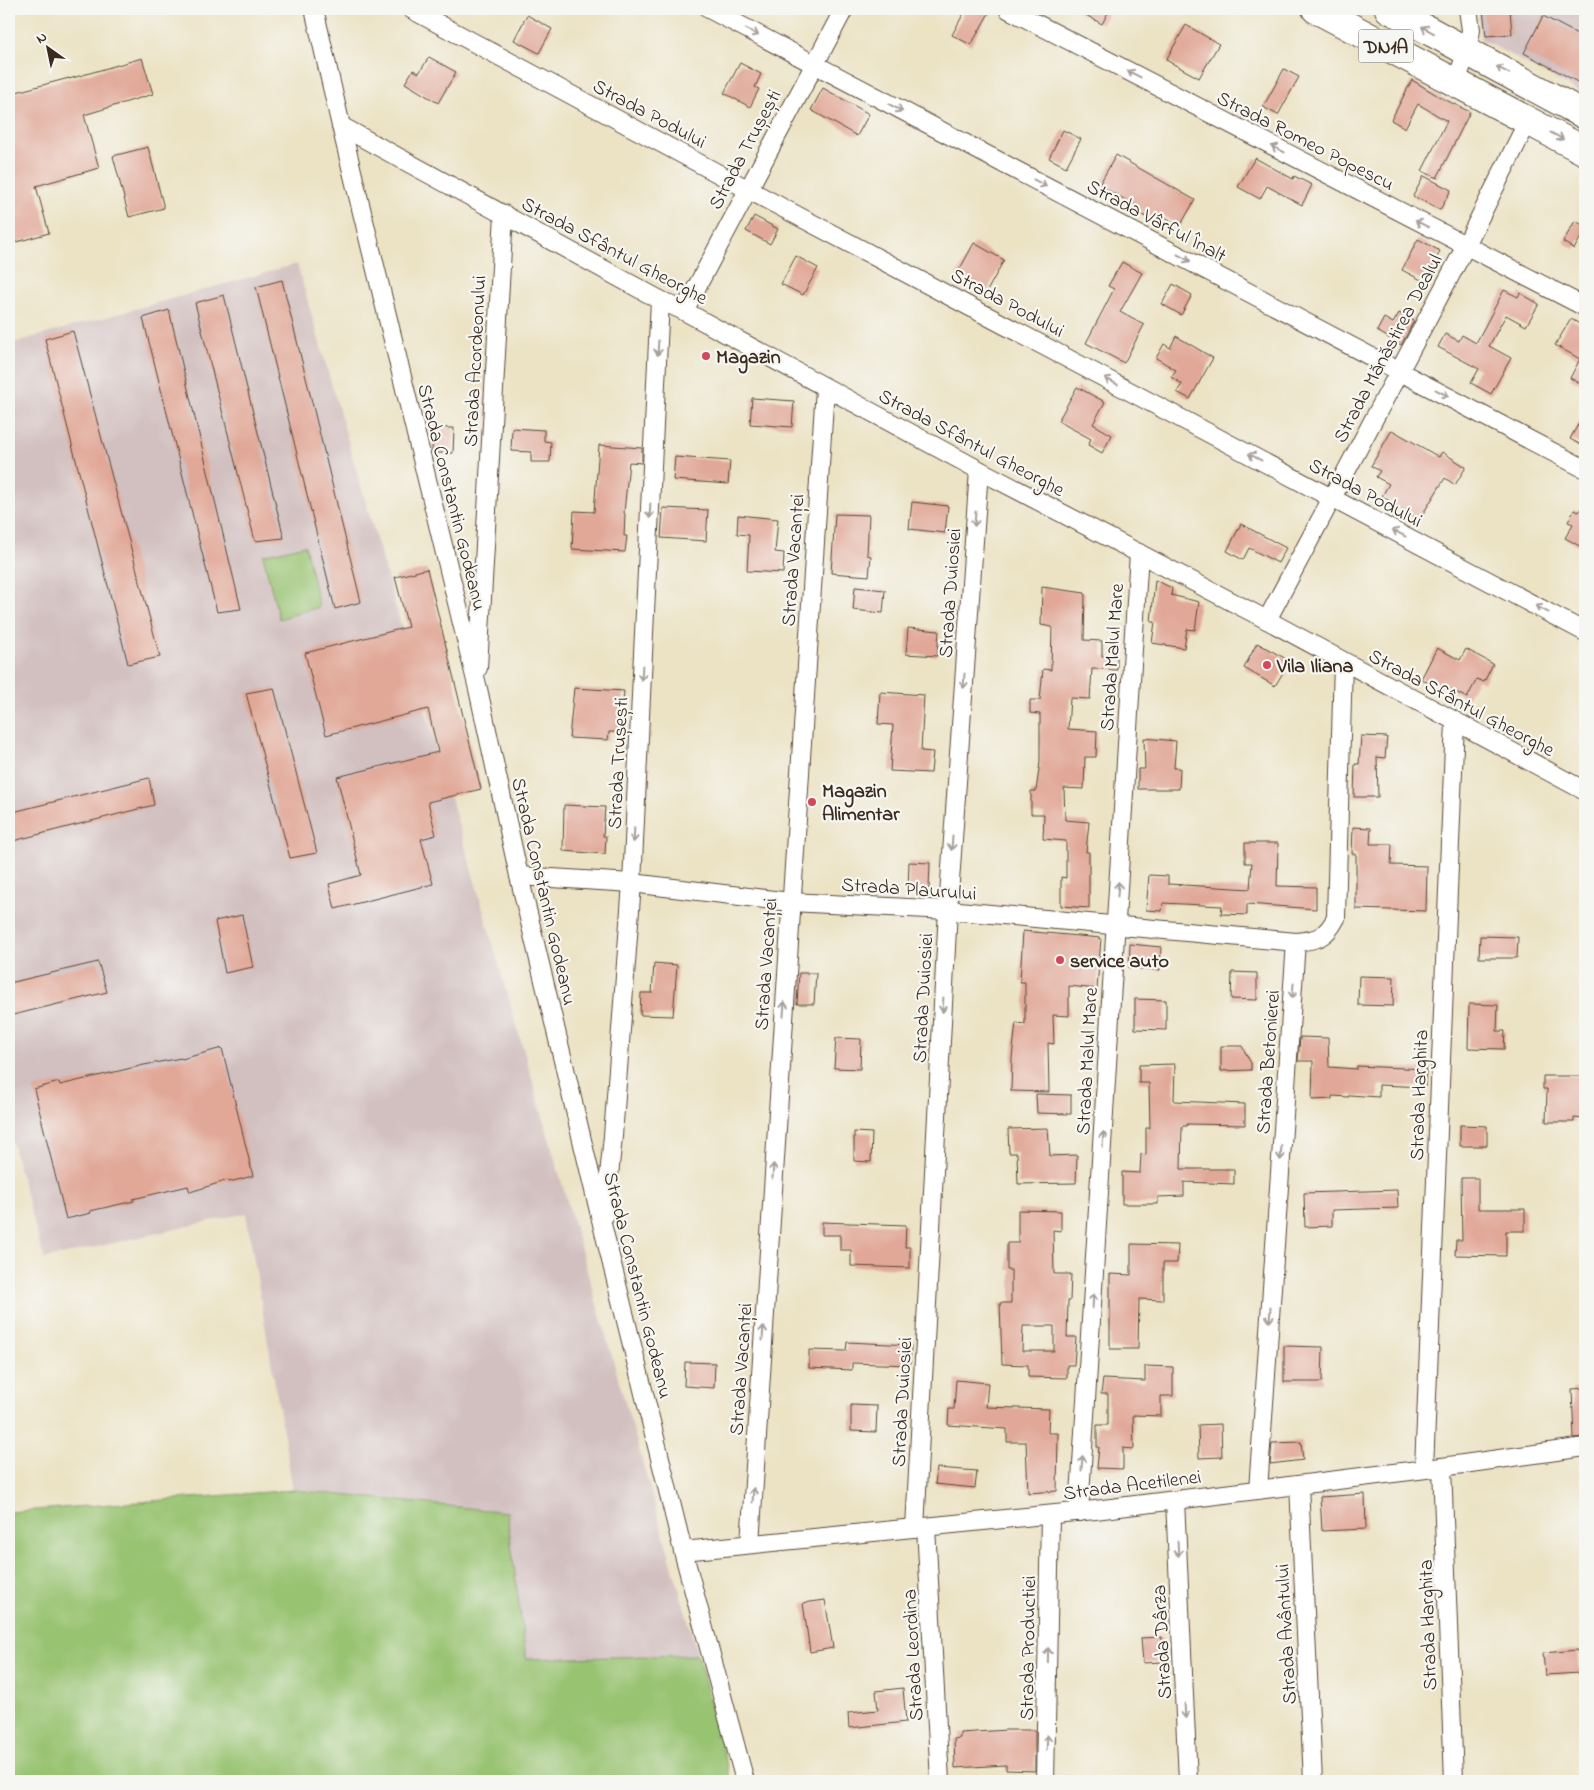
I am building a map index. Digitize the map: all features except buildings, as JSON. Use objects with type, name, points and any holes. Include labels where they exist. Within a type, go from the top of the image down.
[{"type":"main road","name":"DN1A","points":[[1316,9],[1585,151]]},
{"type":"main road","name":"DN1A","points":[[1389,9],[1585,115]]},
{"type":"street","name":"Strada Constantin Godeanu","points":[[314,9],[478,689],[519,876],[603,1228],[683,1551],[745,1781]]},
{"type":"street","name":"Strada Podului","points":[[411,9],[1585,632]]},
{"type":"street","name":"Strada Vârful Înalt","points":[[709,9],[1585,469]]},
{"type":"street","name":"Strada Trușești","points":[[684,311],[844,9]]},
{"type":"street","name":"Strada Romeo Popescu","points":[[1008,9],[1585,307]]},
{"type":"street","points":[[1456,82],[1467,51],[1471,30],[1468,9]]},
{"type":"street","name":"Strada Mănăstirea Dealul","points":[[1267,620],[1465,246],[1528,121]]},
{"type":"street","name":"Strada Sfântul Gheorghe","points":[[341,126],[660,300],[684,311],[979,470],[1267,620],[1585,791]]},
{"type":"street","name":"Strada Acordeonului","points":[[478,689],[504,214]]},
{"type":"street","name":"Strada Trușești","points":[[603,1228],[613,1136],[632,884],[660,300]]},
{"type":"street","name":"Strada Vacanței","points":[[750,1544],[790,902],[825,388]]},
{"type":"street","name":"Strada Duiosiei","points":[[921,1528],[948,910],[979,470]]},
{"type":"street","name":"Strada Malul Mare","points":[[1079,1512],[1139,553]]},
{"type":"street","points":[[1296,942],[1309,941],[1323,936],[1336,918],[1344,662]]},
{"type":"street","name":"Strada Harghita","points":[[1424,1469],[1455,722]]},
{"type":"street","name":"Strada Plaurului","points":[[519,876],[632,884],[790,902],[948,910],[1296,942]]},
{"type":"street","name":"Strada Betonierei","points":[[1258,1490],[1296,942]]},
{"type":"street","name":"Strada Acetilenei","points":[[683,1551],[1079,1512],[1442,1468],[1585,1447]]},
{"type":"street","name":"Strada Harghita","points":[[1442,1468],[1454,1781]]},
{"type":"street","name":"Strada Avântului","points":[[1299,1485],[1313,1781]]},
{"type":"street","name":"Strada Dârza","points":[[1176,1500],[1188,1781]]},
{"type":"street","name":"Strada Productiei","points":[[1045,1781],[1050,1515]]},
{"type":"street","name":"Strada Leordina","points":[[921,1528],[940,1781]]},
{"type":"shaded area","points":[[1478,9],[1585,9],[1585,95],[1481,39]]},
{"type":"shaded area","points":[[297,264],[698,1655],[526,1660],[507,1512],[293,1490],[246,1213],[44,1259],[9,1132],[9,344]]},
{"type":"green space","points":[[305,545],[319,607],[279,619],[263,555]]},
{"type":"green space","points":[[293,1490],[507,1512],[526,1659],[698,1655],[731,1781],[9,1781],[9,1512]]},
{"type":"place","name":"Magazin","points":[[706,356]]},
{"type":"place","name":"Vila Iliana","points":[[1267,665]]},
{"type":"place","name":"Magazin Alimentar","points":[[812,802]]},
{"type":"place","name":"service auto","points":[[1060,960]]}]
